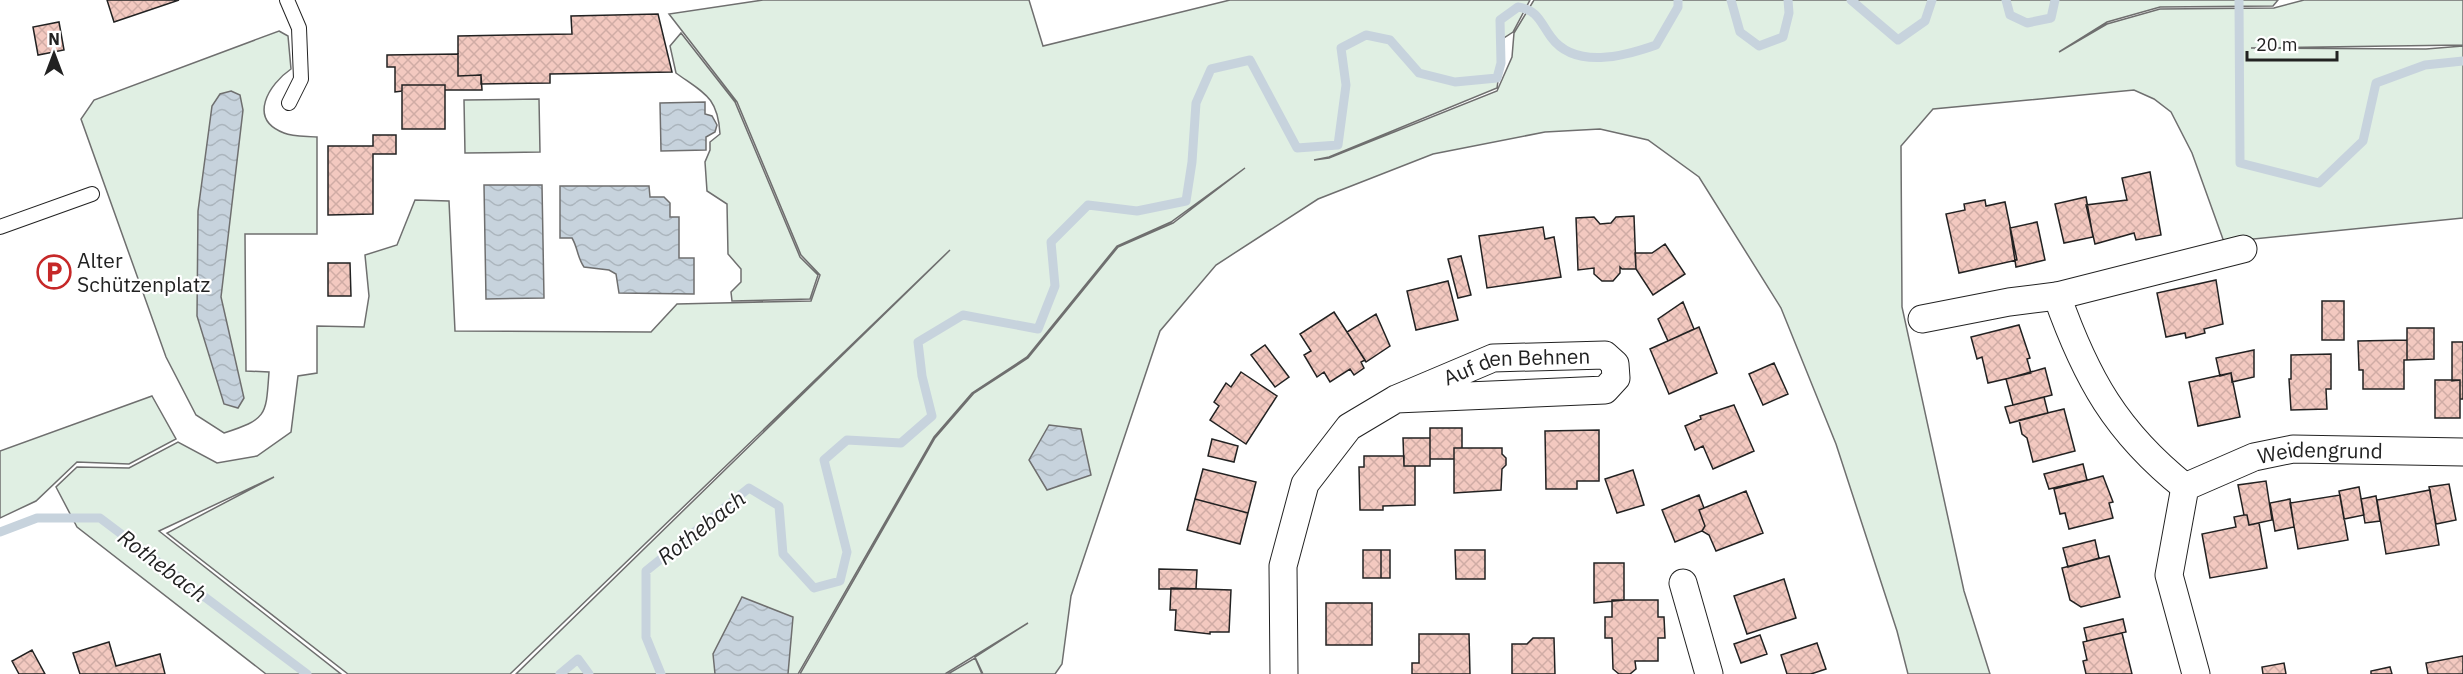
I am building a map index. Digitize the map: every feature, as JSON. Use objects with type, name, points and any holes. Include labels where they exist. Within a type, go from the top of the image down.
[{"type":"street","points":[[1922,319],[2009,302],[2057,296],[2243,249]]},
{"type":"street","points":[[2057,296],[2084,366],[2101,396],[2153,462],[2185,487],[2169,574],[2196,674]]},
{"type":"street","name":"Auf den Behnen","points":[[1284,674],[1283,566],[1305,484],[1349,427],[1396,399],[1493,358],[1605,355],[1615,364],[1616,378],[1605,390],[1396,399]]},
{"type":"street","name":"Weidengrund","points":[[2185,487],[2254,457],[2293,449],[2463,452]]},
{"type":"street","points":[[1683,583],[1709,674]]},
{"type":"lane","points":[[287,0],[299,28],[301,79],[290,104]]},
{"type":"lane","points":[[0,227],[92,194]]},
{"type":"green space","points":[[763,0],[1029,0],[1043,46],[1230,0],[1530,0],[1513,32],[1504,38],[1497,88],[1329,157],[1314,160],[1329,158],[1497,91],[1512,57],[1514,33],[1534,0],[2278,0],[2273,6],[2160,7],[2107,22],[2059,52],[2107,24],[2160,9],[2274,8],[2304,0],[2463,0],[2463,45],[2251,48],[2426,49],[2463,46],[2463,218],[2224,242],[2192,153],[2171,112],[2154,99],[2134,90],[1933,109],[1901,146],[1902,307],[1964,591],[1990,674],[1908,674],[1897,631],[1836,444],[1781,308],[1699,177],[1648,140],[1600,129],[1545,132],[1433,154],[1318,199],[1216,265],[1160,331],[1071,596],[1062,664],[1055,674],[983,674],[975,657],[1028,623],[945,674],[800,674],[935,438],[974,393],[1028,358],[1118,247],[1173,223],[1245,168],[1171,222],[1117,246],[1027,357],[972,393],[934,437],[798,674],[516,674],[950,250],[510,674],[348,674],[167,533],[274,477],[159,531],[341,674],[266,674],[77,527],[56,487],[77,467],[129,468],[178,442],[217,463],[257,456],[291,432],[298,376],[317,373],[317,326],[364,327],[369,296],[365,255],[397,245],[415,200],[449,201],[455,331],[651,332],[677,304],[811,301],[820,275],[801,255],[737,102],[669,14]]},
{"type":"green space","points":[[279,31],[288,36],[291,69],[275,83],[269,92],[264,111],[266,119],[273,127],[284,133],[317,137],[317,234],[245,234],[246,371],[269,372],[267,398],[262,414],[256,419],[224,433],[196,415],[166,357],[81,119],[94,100]]},
{"type":"green space","points":[[681,33],[735,102],[800,257],[818,275],[810,299],[732,301],[731,292],[741,282],[741,269],[728,254],[727,204],[707,191],[705,162],[710,150],[710,142],[720,134],[719,122],[708,97],[676,73],[670,46]]},
{"type":"green space","points":[[539,99],[540,152],[465,153],[464,100]]},
{"type":"green space","points":[[152,396],[176,439],[129,464],[77,462],[36,501],[0,518],[0,451]]},
{"type":"green space","points":[[975,658],[982,674],[948,674]]},
{"type":"water","points":[[231,91],[240,95],[243,110],[221,297],[244,398],[238,408],[224,404],[197,316],[198,211],[212,106],[220,94]]},
{"type":"water","points":[[705,102],[705,114],[712,116],[717,125],[715,132],[706,137],[706,150],[661,151],[660,103]]},
{"type":"water","points":[[484,185],[542,185],[544,298],[486,299]]},
{"type":"water","points":[[560,186],[649,186],[650,197],[664,197],[670,203],[670,217],[679,217],[679,258],[694,258],[694,294],[619,293],[616,274],[609,270],[584,267],[572,238],[560,238]]},
{"type":"water","points":[[1049,425],[1081,429],[1091,475],[1047,490],[1029,460]]},
{"type":"water","points":[[742,597],[793,617],[788,674],[715,674],[713,654]]},
{"type":"building","points":[[107,0],[179,0],[114,22]]},
{"type":"building","points":[[658,14],[672,72],[550,74],[550,83],[481,84],[481,75],[458,76],[458,36],[572,34],[571,16]]},
{"type":"building","points":[[59,22],[64,50],[38,55],[33,27]]},
{"type":"building","points":[[458,54],[458,76],[481,75],[482,90],[445,90],[445,85],[402,85],[402,91],[395,92],[395,67],[387,67],[387,55]]},
{"type":"building","points":[[402,85],[445,85],[445,129],[402,129]]},
{"type":"building","points":[[373,135],[396,135],[396,154],[373,154],[373,214],[328,215],[328,146],[373,146]]},
{"type":"building","points":[[2150,172],[2161,235],[2136,240],[2134,233],[2095,244],[2086,205],[2127,200],[2122,178]]},
{"type":"building","points":[[2086,197],[2093,237],[2064,243],[2055,204]]},
{"type":"building","points":[[1985,200],[1986,206],[2005,202],[2017,260],[1959,273],[1946,214],[1965,210],[1964,204]]},
{"type":"building","points":[[1634,216],[1636,269],[1620,267],[1620,273],[1613,281],[1602,281],[1594,274],[1594,268],[1578,270],[1576,218],[1594,217],[1600,224],[1611,223],[1616,217]]},
{"type":"building","points":[[2037,222],[2045,260],[2016,267],[2010,228]]},
{"type":"building","points":[[1543,227],[1545,239],[1554,237],[1561,277],[1487,288],[1479,236]]},
{"type":"building","points":[[1665,244],[1685,274],[1653,295],[1636,269],[1635,253],[1652,253]]},
{"type":"building","points":[[1461,256],[1471,295],[1458,298],[1448,259]]},
{"type":"building","points":[[328,263],[350,263],[351,296],[328,296]]},
{"type":"building","points":[[2216,280],[2223,324],[2204,329],[2205,333],[2186,338],[2185,333],[2166,337],[2157,293]]},
{"type":"building","points":[[1448,281],[1458,320],[1416,330],[1407,291]]},
{"type":"building","points":[[2322,301],[2344,301],[2344,340],[2322,340]]},
{"type":"building","points":[[1683,302],[1694,329],[1668,341],[1658,319]]},
{"type":"building","points":[[1334,312],[1365,360],[1361,362],[1364,368],[1354,375],[1350,369],[1330,382],[1324,372],[1317,377],[1304,355],[1311,351],[1300,334]]},
{"type":"building","points":[[1376,314],[1390,346],[1366,362],[1347,332]]},
{"type":"building","points":[[2019,325],[2030,358],[2027,359],[2031,373],[1988,383],[1982,357],[1977,359],[1971,337]]},
{"type":"building","points":[[1699,327],[1717,373],[1669,394],[1650,349]]},
{"type":"building","points":[[2407,328],[2434,328],[2434,359],[2407,360]]},
{"type":"building","points":[[2407,340],[2404,389],[2363,389],[2363,370],[2359,370],[2358,341]]},
{"type":"building","points":[[2452,342],[2463,342],[2463,399],[2460,399],[2460,380],[2452,381]]},
{"type":"building","points":[[1265,345],[1289,377],[1275,387],[1251,355]]},
{"type":"building","points":[[2254,350],[2254,377],[2232,382],[2231,373],[2220,376],[2216,358]]},
{"type":"building","points":[[2331,354],[2331,389],[2326,389],[2327,409],[2291,410],[2289,379],[2291,379],[2291,355]]},
{"type":"building","points":[[1774,363],[1788,394],[1763,405],[1749,374]]},
{"type":"building","points":[[2045,368],[2052,395],[2013,405],[2006,379]]},
{"type":"building","points":[[1241,372],[1277,396],[1246,444],[1210,420],[1219,406],[1214,402],[1226,383],[1231,387]]},
{"type":"building","points":[[2231,373],[2240,417],[2198,426],[2189,382]]},
{"type":"building","points":[[2435,380],[2460,380],[2460,418],[2435,418]]},
{"type":"building","points":[[2044,397],[2048,413],[2010,423],[2005,407]]},
{"type":"building","points":[[1734,405],[1754,451],[1713,469],[1703,446],[1695,450],[1685,426],[1701,419],[1700,416]]},
{"type":"building","points":[[2064,409],[2075,451],[2033,462],[2027,438],[2022,434],[2019,420]]},
{"type":"building","points":[[1430,428],[1462,428],[1462,448],[1454,448],[1454,459],[1430,459]]},
{"type":"building","points":[[1599,430],[1599,481],[1577,481],[1577,489],[1546,489],[1545,431]]},
{"type":"building","points":[[1403,438],[1430,438],[1430,466],[1404,466]]},
{"type":"building","points":[[1212,439],[1238,446],[1234,462],[1208,456]]},
{"type":"building","points":[[1454,448],[1502,448],[1506,465],[1502,469],[1501,490],[1454,493]]},
{"type":"building","points":[[1364,456],[1404,456],[1404,466],[1415,466],[1415,505],[1383,506],[1383,510],[1360,510],[1359,467],[1364,467]]},
{"type":"building","points":[[2083,464],[2087,480],[2049,489],[2044,474]]},
{"type":"building","points":[[1203,469],[1256,482],[1248,513],[1195,499]]},
{"type":"building","points":[[1633,470],[1644,505],[1617,513],[1605,479]]},
{"type":"building","points":[[2103,476],[2113,502],[2109,503],[2113,518],[2069,529],[2065,513],[2060,514],[2054,489]]},
{"type":"building","points":[[2266,481],[2272,520],[2249,525],[2247,515],[2244,515],[2238,485]]},
{"type":"building","points":[[2449,484],[2456,520],[2436,524],[2429,487]]},
{"type":"building","points":[[2359,487],[2364,515],[2344,519],[2339,491]]},
{"type":"building","points":[[2430,490],[2439,545],[2386,554],[2377,500]]},
{"type":"building","points":[[1746,491],[1763,533],[1716,551],[1709,535],[1702,531],[1705,526],[1699,510]]},
{"type":"building","points":[[1699,495],[1704,508],[1699,510],[1705,526],[1702,531],[1675,542],[1662,510]]},
{"type":"building","points":[[2340,495],[2348,540],[2298,549],[2290,503]]},
{"type":"building","points":[[2376,496],[2380,521],[2365,523],[2361,499]]},
{"type":"building","points":[[1195,499],[1248,513],[1240,544],[1187,530]]},
{"type":"building","points":[[2290,499],[2294,527],[2275,531],[2270,503]]},
{"type":"building","points":[[2247,515],[2249,525],[2259,523],[2267,568],[2210,578],[2202,534],[2236,527],[2234,517]]},
{"type":"building","points":[[2095,540],[2099,558],[2068,567],[2063,548]]},
{"type":"building","points":[[1363,550],[1381,550],[1381,578],[1363,578]]},
{"type":"building","points":[[1381,550],[1390,550],[1390,578],[1381,578]]},
{"type":"building","points":[[1455,550],[1485,550],[1485,579],[1456,579]]},
{"type":"building","points":[[2109,556],[2120,597],[2081,607],[2070,600],[2062,568]]},
{"type":"building","points":[[1594,563],[1624,563],[1624,600],[1594,603]]},
{"type":"building","points":[[1159,569],[1197,570],[1196,589],[1159,589]]},
{"type":"building","points":[[1784,579],[1796,618],[1747,634],[1734,596]]},
{"type":"building","points":[[1171,588],[1231,590],[1229,632],[1210,632],[1210,634],[1175,630],[1176,610],[1170,610]]},
{"type":"building","points":[[1612,600],[1658,600],[1658,617],[1664,617],[1665,638],[1658,638],[1658,661],[1635,661],[1636,669],[1630,674],[1619,674],[1613,669],[1612,638],[1605,638],[1605,617],[1612,617]]},
{"type":"building","points":[[1326,603],[1372,603],[1372,645],[1326,645]]},
{"type":"building","points":[[2123,619],[2126,632],[2087,641],[2084,628]]},
{"type":"building","points":[[2122,633],[2132,674],[2086,674],[2083,661],[2087,660],[2083,642]]},
{"type":"building","points":[[1419,634],[1469,634],[1470,674],[1412,674],[1412,663],[1419,663]]},
{"type":"building","points":[[1760,635],[1767,654],[1741,663],[1734,644]]},
{"type":"building","points":[[1533,638],[1554,638],[1555,674],[1512,674],[1512,644],[1527,644]]},
{"type":"building","points":[[109,642],[116,666],[160,654],[165,674],[80,674],[73,653]]},
{"type":"building","points":[[1817,643],[1826,669],[1811,674],[1787,674],[1781,655]]},
{"type":"building","points":[[32,650],[45,674],[19,674],[12,661]]},
{"type":"building","points":[[2463,656],[2463,674],[2428,674],[2426,663]]},
{"type":"building","points":[[2284,663],[2286,674],[2263,674],[2262,667]]},
{"type":"building","points":[[2390,667],[2392,674],[2371,674],[2371,671]]},
{"type":"waterway","name":"Rothebach","points":[[661,674],[646,637],[646,571],[749,488],[779,506],[783,554],[814,588],[840,581],[847,552],[824,460],[847,440],[901,443],[932,416],[922,376],[918,342],[963,315],[1038,329],[1055,286],[1051,242],[1088,205],[1137,211],[1186,201],[1192,162],[1196,103],[1211,69],[1250,60],[1297,148],[1338,145],[1346,85],[1341,48],[1366,35],[1390,40],[1419,73],[1455,82],[1497,78],[1501,63],[1500,20],[1518,7],[1534,14],[1561,47],[1573,54],[1601,57],[1630,53],[1656,45],[1678,7],[1678,0]]},
{"type":"waterway","name":"Rothebach","points":[[1731,0],[1740,32],[1759,46],[1783,37],[1789,13],[1788,0]]},
{"type":"waterway","name":"Rothebach","points":[[1851,0],[1898,40],[1925,21],[1932,0]]},
{"type":"waterway","name":"Rothebach","points":[[2006,0],[2010,15],[2027,23],[2051,18],[2055,0]]},
{"type":"waterway","name":"Rothebach","points":[[2239,0],[2240,163],[2319,183],[2363,141],[2376,83],[2425,65],[2463,61]]},
{"type":"waterway","name":"Rothebach","points":[[0,532],[37,518],[100,518],[307,674]]},
{"type":"waterway","name":"Rothebach","points":[[560,674],[578,659],[589,674]]},
{"type":"place","name":"Alter Schützenplatz","points":[[54,272]]}]
